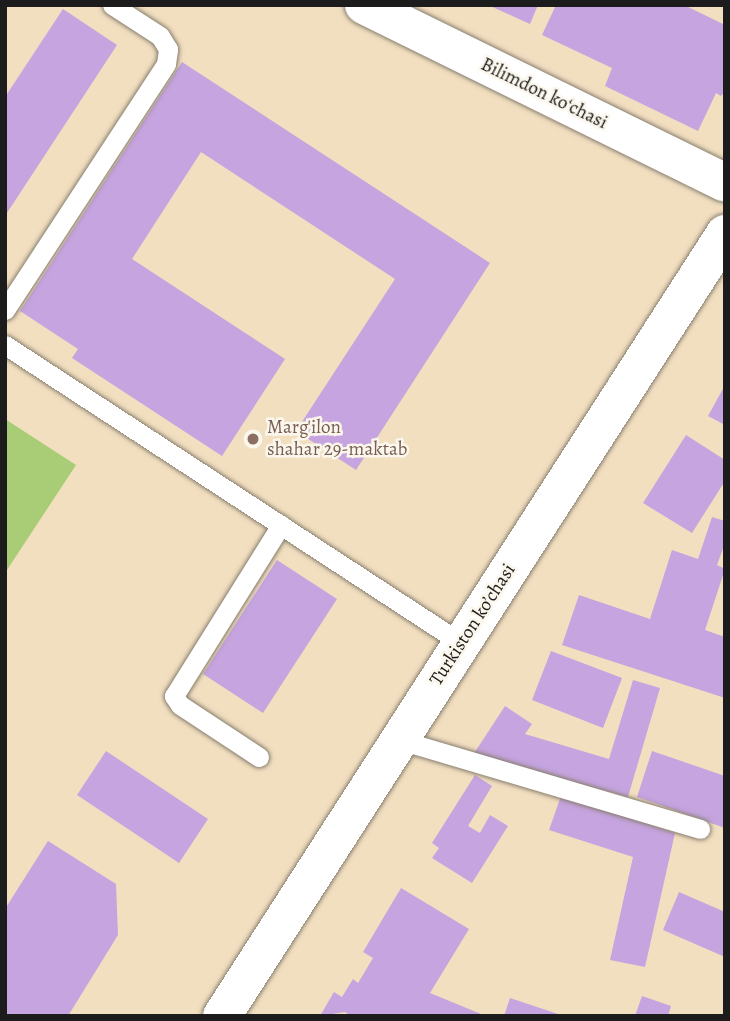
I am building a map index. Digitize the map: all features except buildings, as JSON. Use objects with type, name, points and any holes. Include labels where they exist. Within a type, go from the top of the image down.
[{"type":"main road","name":"Bilimdon koʻchasi","points":[[363,5],[725,183]]},
{"type":"main road","name":"Turkiston ko’chasi","points":[[222,1016],[725,234]]},
{"type":"lane","points":[[5,310],[166,64],[168,48],[160,36],[112,5]]},
{"type":"lane","points":[[5,345],[461,643]]},
{"type":"lane","points":[[259,757],[180,705],[174,696],[281,525]]},
{"type":"lane","points":[[400,740],[700,829]]},
{"type":"green space","points":[[5,419],[76,465],[5,573]]},
{"type":"place","name":"Marg'ilon shahar 29-maktab","points":[[253,439]]}]
